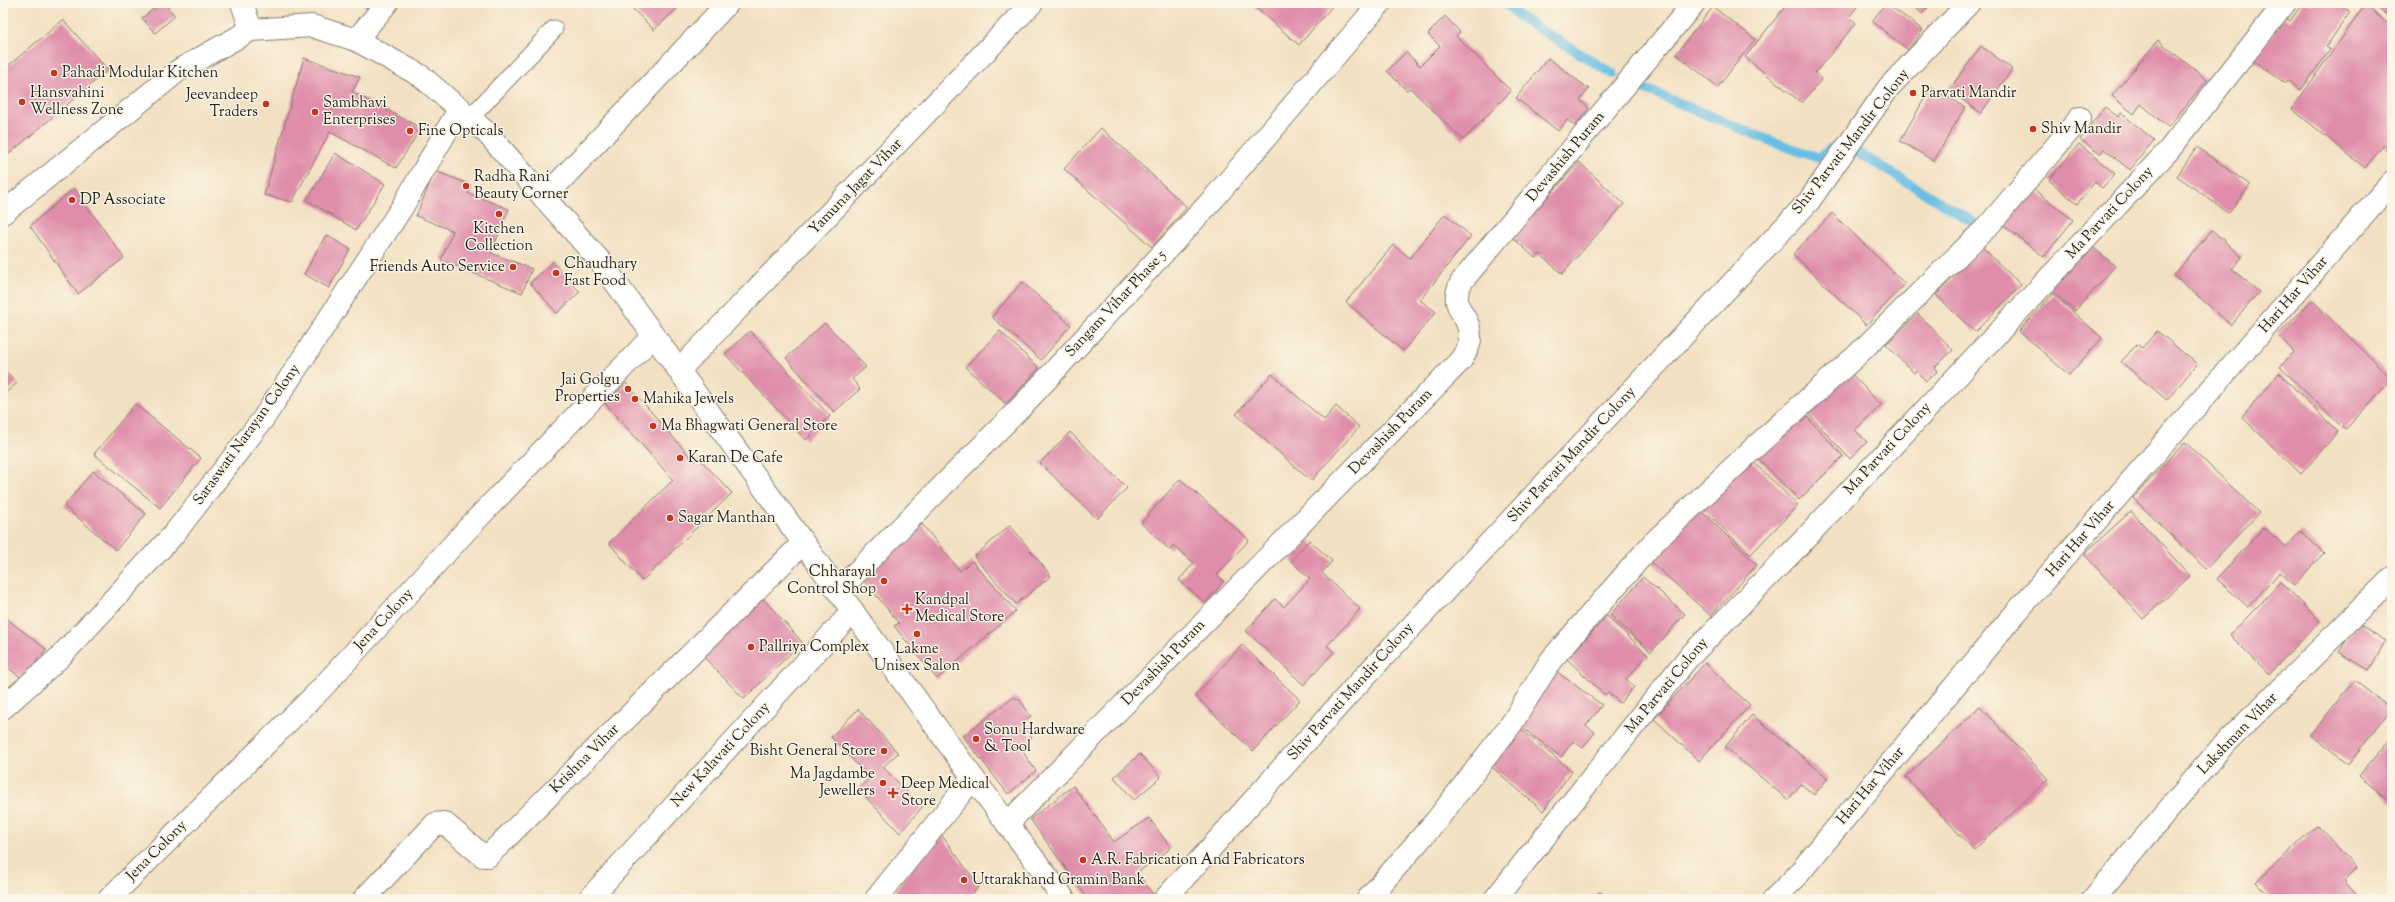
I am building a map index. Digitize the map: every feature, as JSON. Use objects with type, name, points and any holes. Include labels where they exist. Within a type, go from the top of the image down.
[{"type":"street","points":[[242,3],[252,30]]},
{"type":"street","points":[[356,40],[387,3]]},
{"type":"street","points":[[544,198],[728,3]]},
{"type":"street","name":"Yamuna Jagat Vihar","points":[[679,370],[1032,3]]},
{"type":"street","name":"Sangam Vihar Phase 5","points":[[838,591],[1021,407],[1210,202],[1380,3]]},
{"type":"street","name":"Devashish Puram","points":[[1007,824],[1461,360],[1470,341],[1468,325],[1457,304],[1455,294],[1462,281],[1694,3]]},
{"type":"street","name":"Shiv Parvati Mandir Colony","points":[[1165,899],[1354,688],[1809,201],[1889,87],[1969,3]]},
{"type":"street","name":"Ma Parvati Colony","points":[[1495,899],[1687,659],[1801,543],[2170,150],[2285,3]]},
{"type":"street","points":[[3,213],[179,70],[252,30],[312,26],[356,40],[421,76],[465,113],[600,261],[973,778],[1064,899]]},
{"type":"street","name":"Saraswati Narayan Colony","points":[[3,708],[60,656],[174,534],[263,419],[465,113]]},
{"type":"street","points":[[1368,899],[1436,821],[1507,729],[1552,660],[1653,543],[1755,447],[1855,357],[1989,225],[2080,118]]},
{"type":"street","name":"Hari Har Vihar","points":[[1774,899],[1794,878],[2008,623],[2392,182]]},
{"type":"street","name":"Jena Colony","points":[[109,899],[319,691],[473,523],[654,335]]},
{"type":"street","name":"Krishna Vihar","points":[[364,899],[434,824],[444,823],[483,856],[488,856],[803,543]]},
{"type":"street","name":"Lakshman Vihar","points":[[2094,899],[2219,750],[2392,578]]},
{"type":"street","name":"New Kalavati Colony","points":[[589,899],[853,612]]},
{"type":"street","points":[[876,899],[973,778]]},
{"type":"lane","points":[[465,113],[554,29]]},
{"type":"building","points":[[161,3],[164,3],[175,16],[155,33],[142,18]]},
{"type":"building","points":[[362,3],[374,3],[368,9]]},
{"type":"building","points":[[627,3],[683,3],[654,30]]},
{"type":"building","points":[[1250,3],[1335,3],[1299,45]]},
{"type":"building","points":[[1788,3],[1860,3],[1849,17],[1856,23],[1815,73],[1822,79],[1802,103],[1745,57]]},
{"type":"building","points":[[1886,3],[1923,30],[1908,50],[1872,21]]},
{"type":"building","points":[[1910,3],[1931,3],[1922,14]]},
{"type":"building","points":[[2303,3],[2338,3],[2350,12],[2326,47],[2330,50],[2301,90],[2287,80],[2285,83],[2254,61],[2284,17],[2290,21]]},
{"type":"building","points":[[2370,3],[2392,3],[2392,19]]},
{"type":"building","points":[[2365,5],[2392,27],[2392,152],[2384,145],[2365,168],[2292,109]]},
{"type":"building","points":[[1713,7],[1755,39],[1718,87],[1676,54]]},
{"type":"building","points":[[1445,16],[1460,32],[1456,36],[1511,91],[1463,140],[1410,88],[1406,90],[1387,71],[1406,52],[1420,66],[1440,46],[1428,34]]},
{"type":"building","points":[[63,20],[108,70],[3,159],[3,70]]},
{"type":"building","points":[[2158,40],[2207,80],[2168,127],[2141,104],[2134,114],[2112,96]]},
{"type":"building","points":[[1981,46],[2012,69],[1981,113],[1949,90]]},
{"type":"building","name":"Sambhavi Enterprises","points":[[304,58],[360,77],[352,92],[421,128],[396,168],[330,132],[292,202],[264,195]]},
{"type":"building","points":[[1548,58],[1589,89],[1580,100],[1589,108],[1575,126],[1567,120],[1558,131],[1516,98]]},
{"type":"building","points":[[1931,87],[1965,107],[1934,161],[1900,141]]},
{"type":"building","points":[[2105,107],[2118,117],[2121,113],[2154,140],[2130,170],[2104,149],[2100,154],[2080,139]]},
{"type":"building","points":[[1101,128],[1187,207],[1152,247],[1064,169]]},
{"type":"building","points":[[2079,144],[2115,174],[2102,188],[2095,182],[2077,204],[2049,180]]},
{"type":"building","points":[[2197,147],[2250,185],[2229,213],[2177,176]]},
{"type":"building","points":[[335,153],[385,184],[356,230],[307,200]]},
{"type":"building","points":[[1579,162],[1624,204],[1562,274],[1540,254],[1535,258],[1512,237]]},
{"type":"building","points":[[435,171],[471,185],[468,193],[509,209],[491,253],[532,269],[522,293],[441,260],[453,231],[416,216]]},
{"type":"building","points":[[2027,184],[2073,220],[2044,257],[1998,221]]},
{"type":"building","points":[[74,188],[124,258],[78,294],[30,226]]},
{"type":"building","points":[[1832,213],[1905,284],[1866,325],[1793,254]]},
{"type":"building","points":[[1445,214],[1471,236],[1420,300],[1436,312],[1403,351],[1346,302],[1393,245],[1410,258]]},
{"type":"building","points":[[2212,230],[2242,257],[2232,269],[2259,292],[2231,325],[2174,275]]},
{"type":"building","points":[[326,235],[350,249],[329,288],[304,274]]},
{"type":"building","points":[[2086,241],[2115,266],[2075,311],[2046,286]]},
{"type":"building","points":[[1982,247],[2021,285],[1975,332],[1936,295]]},
{"type":"building","points":[[553,262],[580,292],[557,313],[530,283]]},
{"type":"building","points":[[1022,282],[1071,325],[1041,360],[992,317]]},
{"type":"building","points":[[2053,294],[2102,338],[2069,375],[2019,331]]},
{"type":"building","points":[[2312,300],[2392,379],[2345,430],[2280,367],[2294,352],[2278,335]]},
{"type":"building","points":[[1918,314],[1953,350],[1935,367],[1938,371],[1926,381],[1916,371],[1914,373],[1886,344]]},
{"type":"building","points":[[825,323],[866,367],[852,379],[860,389],[834,412],[786,358]]},
{"type":"building","points":[[750,331],[830,416],[806,440],[725,354]]},
{"type":"building","points":[[1000,331],[1039,368],[1006,404],[965,367]]},
{"type":"building","points":[[2157,331],[2197,364],[2167,400],[2121,362],[2137,344],[2142,348]]},
{"type":"building","points":[[3,368],[17,383],[3,395]]},
{"type":"building","points":[[1846,368],[1881,405],[1855,430],[1867,442],[1850,459],[1804,409]]},
{"type":"building","points":[[2279,373],[2338,432],[2301,474],[2242,417]]},
{"type":"building","points":[[1272,374],[1324,420],[1336,406],[1359,427],[1311,481],[1236,414]]},
{"type":"building","name":"Sagar Manthan","points":[[626,383],[693,460],[697,456],[732,493],[642,581],[609,543],[673,480],[605,403]]},
{"type":"building","points":[[135,404],[201,458],[160,508],[94,454]]},
{"type":"building","points":[[1800,409],[1843,456],[1799,500],[1753,453]]},
{"type":"building","points":[[1070,432],[1127,488],[1097,519],[1040,463]]},
{"type":"building","points":[[2185,442],[2259,513],[2206,569],[2133,498]]},
{"type":"building","points":[[1749,458],[1798,505],[1750,555],[1702,508]]},
{"type":"building","points":[[93,471],[146,514],[116,550],[64,506]]},
{"type":"building","points":[[1180,479],[1249,540],[1217,575],[1224,581],[1205,603],[1179,580],[1194,563],[1173,545],[1170,550],[1141,523]]},
{"type":"building","points":[[1698,508],[1757,565],[1711,616],[1650,561]]},
{"type":"building","points":[[2131,511],[2190,576],[2143,619],[2084,554]]},
{"type":"building","points":[[922,524],[960,571],[972,561],[1016,611],[937,679],[894,626],[899,623],[861,577]]},
{"type":"building","points":[[1010,525],[1051,576],[1016,604],[974,557]]},
{"type":"building","points":[[2264,527],[2286,547],[2301,531],[2324,553],[2294,585],[2280,572],[2248,607],[2217,579]]},
{"type":"building","points":[[1309,540],[1332,561],[1322,573],[1360,609],[1327,646],[1334,652],[1304,685],[1246,631],[1275,599],[1284,607],[1310,579],[1291,561]]},
{"type":"building","points":[[1643,577],[1685,614],[1651,652],[1610,615]]},
{"type":"building","points":[[2281,582],[2320,621],[2269,674],[2230,635]]},
{"type":"building","name":"Pallriya Complex","points":[[759,594],[802,642],[744,699],[700,653]]},
{"type":"building","points":[[3,616],[46,649],[23,679],[3,664]]},
{"type":"building","points":[[1607,616],[1648,655],[1626,679],[1634,687],[1620,703],[1608,692],[1605,695],[1567,659]]},
{"type":"building","points":[[2357,623],[2386,641],[2369,670],[2339,652]]},
{"type":"building","points":[[1242,645],[1300,700],[1253,751],[1195,696]]},
{"type":"building","points":[[1705,663],[1750,705],[1699,761],[1654,719]]},
{"type":"building","points":[[1556,671],[1602,705],[1586,726],[1595,732],[1583,748],[1573,741],[1561,757],[1517,724]]},
{"type":"building","points":[[2354,680],[2391,709],[2349,764],[2311,735]]},
{"type":"building","points":[[1014,697],[1020,700],[1031,716],[1020,725],[1032,737],[1021,749],[1036,771],[1008,794],[963,736]]},
{"type":"building","points":[[1980,707],[2048,779],[1974,850],[1906,777]]},
{"type":"building","points":[[858,709],[898,753],[883,767],[922,807],[900,833],[858,789],[870,778],[831,737]]},
{"type":"building","points":[[1752,715],[1828,778],[1814,795],[1801,784],[1788,800],[1725,747]]},
{"type":"building","points":[[1515,725],[1572,771],[1543,811],[1486,762]]},
{"type":"building","points":[[2392,736],[2392,803],[2359,776]]},
{"type":"building","points":[[1140,754],[1161,777],[1134,800],[1114,777]]},
{"type":"building","points":[[1073,786],[1114,842],[1149,818],[1171,848],[1137,873],[1154,896],[1150,899],[1088,899],[1030,819]]},
{"type":"building","points":[[2317,825],[2357,868],[2344,881],[2360,899],[2272,899],[2256,882]]},
{"type":"building","points":[[937,829],[979,886],[968,899],[890,899]]},
{"type":"building","points":[[1600,892],[1608,899],[1593,899]]},
{"type":"waterway","points":[[1506,3],[1520,17],[1613,74]]},
{"type":"waterway","points":[[1640,87],[1771,141],[1819,158],[1834,146]]},
{"type":"waterway","points":[[1857,152],[1973,222]]},
{"type":"place","name":"Pahadi Modular Kitchen","points":[[54,73]]},
{"type":"place","name":"Parvati Mandir","points":[[1913,93]]},
{"type":"place","name":"Hansvahini Wellness Zone","points":[[22,102]]},
{"type":"place","name":"Jeevandeep Traders","points":[[266,104]]},
{"type":"place","name":"Sambhavi Enterprises","points":[[315,112]]},
{"type":"place","name":"Shiv Mandir","points":[[2033,129]]},
{"type":"place","name":"Fine Opticals","points":[[410,131]]},
{"type":"place","name":"Radha Rani Beauty Corner","points":[[466,186]]},
{"type":"place","name":"DP Associate","points":[[72,200]]},
{"type":"place","name":"Kitchen Collection","points":[[499,214]]},
{"type":"place","name":"Friends Auto Service","points":[[513,267]]},
{"type":"place","name":"Chaudhary Fast Food","points":[[556,273]]},
{"type":"place","name":"Jai Golgu Properties","points":[[628,389]]},
{"type":"place","name":"Mahika Jewels","points":[[635,399]]},
{"type":"place","name":"Ma Bhagwati General Store","points":[[653,426]]},
{"type":"place","name":"Karan De Cafe","points":[[680,458]]},
{"type":"place","name":"Sagar Manthan","points":[[670,518]]},
{"type":"place","name":"Chharayal Control Shop","points":[[884,581]]},
{"type":"place","name":"Kandpal Medical Store","points":[[907,609]]},
{"type":"place","name":"Lakme Unisex Salon","points":[[917,634]]},
{"type":"place","name":"Pallriya Complex","points":[[751,647]]},
{"type":"place","name":"Sonu Hardware & Tool","points":[[976,739]]},
{"type":"place","name":"Bisht General Store","points":[[884,751]]},
{"type":"place","name":"Ma Jagdambe Jewellers","points":[[883,783]]},
{"type":"place","name":"Deep Medical Store","points":[[893,793]]},
{"type":"place","name":"A.R. Fabrication And Fabricators","points":[[1083,860]]},
{"type":"place","name":"Uttarakhand Gramin Bank","points":[[964,880]]}]
